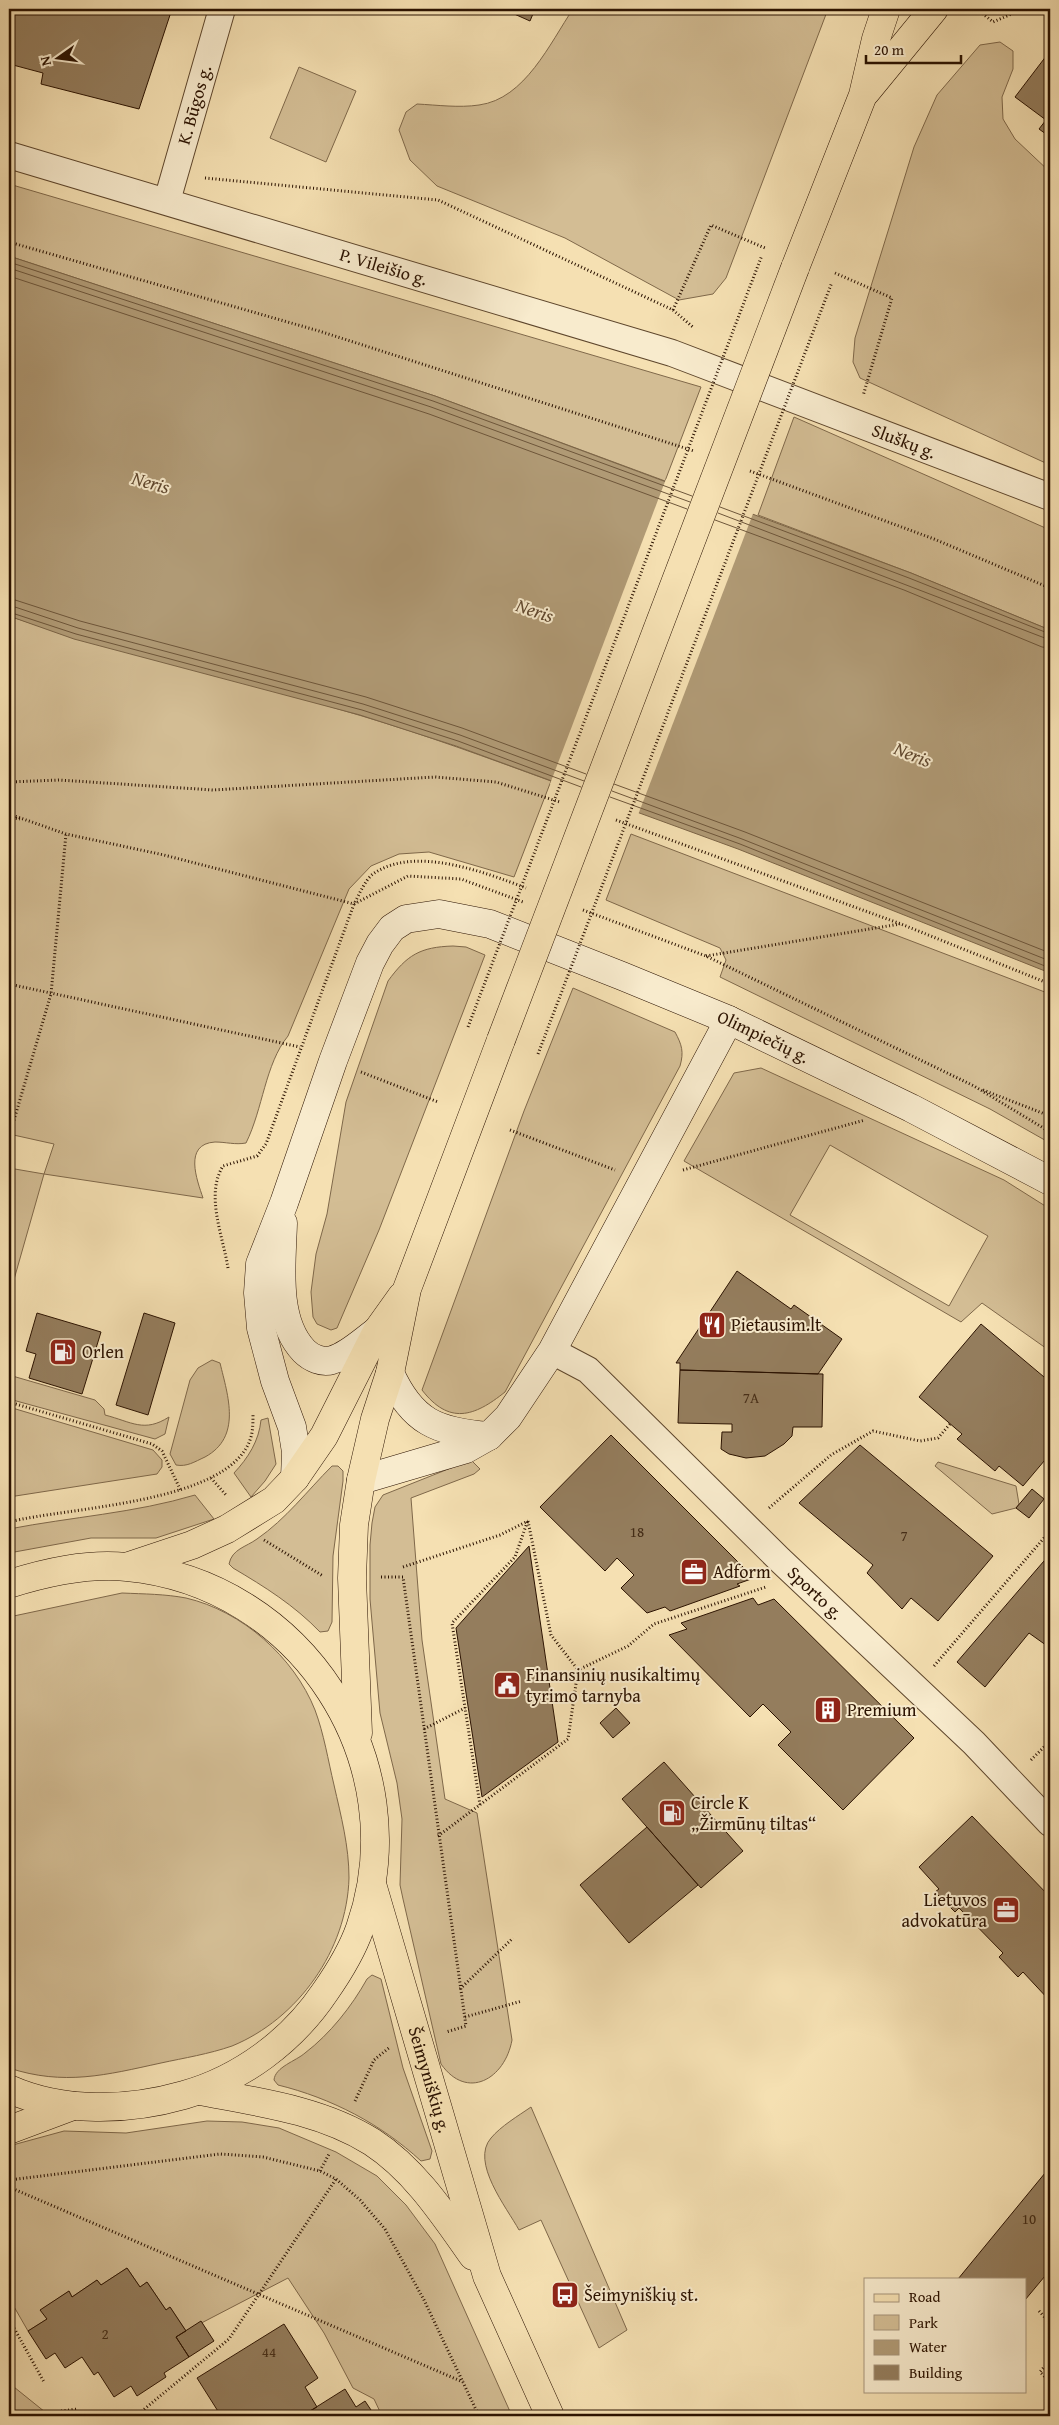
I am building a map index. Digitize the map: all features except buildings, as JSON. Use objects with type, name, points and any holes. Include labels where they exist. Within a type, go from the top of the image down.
[{"type":"main road","points":[[359,1744],[352,1578],[354,1525],[360,1480],[375,1419],[390,1373],[407,1289],[795,268],[863,95],[876,39],[886,9]]},
{"type":"main road","points":[[863,95],[934,9]]},
{"type":"main road","points":[[127,1567],[192,1544],[246,1518],[274,1500],[295,1478],[324,1436],[377,1331],[407,1289]]},
{"type":"main road","points":[[9,1584],[41,1574],[75,1568],[127,1567],[178,1576],[217,1592],[269,1622],[306,1657],[332,1691],[359,1744],[371,1789],[375,1836],[372,1882],[356,1936],[340,1970],[314,2009],[281,2043],[242,2070],[200,2091],[159,2102],[116,2108],[73,2106],[20,2094],[9,2089]]},
{"type":"main road","name":"Šeimyniškių g.","points":[[372,1882],[487,2276],[550,2416]]},
{"type":"main road","name":"Šeimyniškių g.","points":[[200,2091],[277,2105],[342,2126],[373,2142],[406,2170],[438,2206],[487,2276]]},
{"type":"main road","points":[[9,2130],[73,2106]]},
{"type":"street","name":"K. Būgos g.","points":[[167,201],[222,9]]},
{"type":"street","name":"P. Vileišio g.","points":[[9,155],[672,353],[758,384]]},
{"type":"street","name":"Sluškų g.","points":[[758,384],[1050,497]]},
{"type":"street","name":"Olimpiečių g.","points":[[295,1478],[296,1452],[292,1427],[267,1350],[262,1328],[258,1294],[260,1264],[284,1203],[333,1061],[370,963],[380,944],[392,928],[406,919],[439,914],[490,924],[729,1020],[911,1108],[1050,1182]]},
{"type":"street","points":[[360,1480],[466,1449],[489,1436],[508,1417],[552,1351],[729,1020]]},
{"type":"street","points":[[284,1203],[282,1276],[287,1322],[295,1341],[310,1357],[325,1361],[340,1356],[377,1331]]},
{"type":"street","name":"Sporto g.","points":[[552,1351],[588,1370],[797,1576],[998,1767],[1050,1823]]},
{"type":"street","points":[[390,1373],[399,1393],[410,1409],[437,1426],[468,1434],[489,1436]]},
{"type":"path","points":[[977,9],[993,22],[1023,9]]},
{"type":"path","points":[[174,176],[438,200],[673,310],[711,225],[765,248]]},
{"type":"path","points":[[9,242],[319,331],[657,437],[704,454]]},
{"type":"path","points":[[468,1027],[762,255]]},
{"type":"path","points":[[835,272],[892,298],[856,422]]},
{"type":"path","points":[[538,1054],[832,282]]},
{"type":"path","points":[[740,468],[934,539],[1050,588]]},
{"type":"path","points":[[9,782],[58,780],[214,790],[435,777],[496,782],[526,791]]},
{"type":"path","points":[[9,816],[35,822],[66,834],[164,855],[354,904]]},
{"type":"path","points":[[650,830],[901,924],[1050,984]]},
{"type":"path","points":[[9,1137],[51,994],[66,834]]},
{"type":"path","points":[[228,1270],[215,1203],[220,1171],[223,1166],[257,1156],[266,1144],[354,904],[371,875],[393,865],[415,861],[438,862],[496,876],[532,890]]},
{"type":"path","points":[[578,908],[706,956],[974,1086],[1050,1116]]},
{"type":"path","points":[[706,956],[901,924]]},
{"type":"path","points":[[9,984],[300,1047]]},
{"type":"path","points":[[333,1061],[438,1102]]},
{"type":"path","points":[[974,1086],[1050,1132]]},
{"type":"path","points":[[510,1130],[644,1181],[911,1108]]},
{"type":"path","points":[[9,1402],[152,1444],[162,1451],[181,1491]]},
{"type":"path","points":[[9,1522],[181,1491],[211,1478],[224,1470],[241,1454],[250,1442],[253,1411]]},
{"type":"path","points":[[749,1528],[773,1504],[831,1455],[872,1431],[920,1441],[938,1438],[950,1424]]},
{"type":"path","points":[[211,1478],[262,1538],[314,1572],[327,1577],[403,1577],[466,2026]]},
{"type":"path","points":[[403,1567],[500,1535],[528,1520]]},
{"type":"path","points":[[438,1836],[568,1739],[578,1670],[551,1635],[528,1520]]},
{"type":"path","points":[[480,1805],[452,1623],[515,1557],[528,1520]]},
{"type":"path","points":[[916,1688],[1050,1531]]},
{"type":"path","points":[[578,1670],[628,1646],[654,1624],[797,1576]]},
{"type":"path","points":[[424,1729],[465,1708]]},
{"type":"path","points":[[460,1989],[513,1938]]},
{"type":"path","points":[[465,2017],[522,2001]]},
{"type":"path","points":[[352,2105],[374,2060],[386,2048]]},
{"type":"path","points":[[9,2180],[220,2154],[263,2157],[320,2171],[336,2179],[360,2200],[386,2229],[424,2300],[479,2416]]},
{"type":"path","points":[[136,2416],[230,2339],[336,2179]]},
{"type":"path","points":[[9,2187],[464,2382]]},
{"type":"path","points":[[1039,2311],[1050,2323]]},
{"type":"path","points":[[9,2319],[44,2382]]},
{"type":"path","points":[[1050,2360],[1040,2372],[1050,2382]]},
{"type":"path","points":[[23,2416],[77,2409]]},
{"type":"green space","points":[[573,9],[828,9],[726,278],[713,294],[679,300],[565,238],[437,186],[410,160],[399,130],[406,112],[417,104],[479,105],[495,101],[510,92],[535,68]]},
{"type":"green space","points":[[1000,42],[1013,51],[1013,69],[1002,97],[1003,119],[1015,139],[1050,172],[1050,465],[860,378],[853,362],[855,338],[914,147],[937,95],[980,45]]},
{"type":"green space","points":[[299,67],[356,91],[326,162],[270,138]]},
{"type":"green space","points":[[9,184],[701,387],[665,481],[435,396],[9,256]]},
{"type":"green space","points":[[794,417],[1050,530],[1050,630],[911,573],[758,515]]},
{"type":"green space","points":[[9,616],[141,656],[362,716],[551,781],[514,877],[429,852],[399,854],[371,866],[349,889],[288,1036],[274,1060],[252,1130],[246,1143],[215,1142],[205,1144],[199,1149],[195,1164],[203,1198],[44,1174],[54,1144],[9,1134]]},
{"type":"green space","points":[[631,834],[1050,994],[1050,1143],[990,1109],[720,977],[726,960],[720,948],[606,900]]},
{"type":"green space","points":[[466,947],[485,955],[379,1230],[337,1328],[331,1330],[317,1324],[313,1317],[311,1292],[316,1254],[327,1214],[346,1102],[388,981],[415,954],[432,948]]},
{"type":"green space","points":[[573,988],[675,1032],[682,1049],[680,1066],[505,1392],[494,1401],[472,1412],[452,1413],[442,1409],[422,1390],[524,1111]]},
{"type":"green space","points":[[761,1068],[1004,1180],[1050,1209],[1050,1351],[982,1303],[961,1322],[684,1161],[734,1073]],"holes":[[[830,1145],[988,1236],[949,1306],[790,1215]]]},
{"type":"green space","points":[[9,1168],[44,1174],[13,1283],[9,1281]]},
{"type":"green space","points":[[212,1360],[220,1363],[229,1402],[228,1427],[224,1439],[217,1449],[205,1457],[187,1465],[176,1465],[170,1454],[190,1380],[198,1368]]},
{"type":"green space","points":[[9,1375],[95,1400],[104,1409],[105,1415],[138,1425],[160,1422],[169,1417],[165,1434],[155,1439],[9,1399]]},
{"type":"green space","points":[[9,1407],[153,1450],[162,1460],[162,1467],[157,1474],[9,1497]]},
{"type":"green space","points":[[268,1418],[276,1464],[251,1497],[234,1473],[252,1449],[258,1435],[261,1420]]},
{"type":"green space","points":[[471,1460],[480,1469],[474,1474],[411,1498],[422,1640],[445,1799],[477,1813],[512,2040],[502,2065],[484,2080],[473,2083],[462,2081],[451,2075],[441,2064],[400,1885],[402,1819],[397,1783],[380,1713],[370,1599],[372,1523],[375,1507],[383,1495]]},
{"type":"green space","points":[[938,1462],[1016,1486],[1019,1504],[1016,1508],[992,1514],[935,1466]]},
{"type":"green space","points":[[332,1466],[338,1466],[343,1471],[343,1481],[333,1556],[332,1622],[328,1631],[320,1632],[268,1589],[229,1564],[236,1552],[257,1539],[277,1523]]},
{"type":"green space","points":[[195,1495],[214,1519],[156,1538],[91,1538],[9,1553],[9,1529],[126,1511]]},
{"type":"green space","points":[[122,1593],[186,1598],[207,1604],[246,1625],[264,1639],[294,1672],[315,1710],[326,1747],[348,1854],[349,1878],[346,1905],[339,1931],[329,1956],[314,1979],[297,2000],[278,2018],[256,2034],[232,2046],[214,2051],[103,2075],[67,2077],[29,2073],[9,2068],[9,1617]]},
{"type":"green space","points":[[372,1975],[381,1979],[403,2068],[432,2151],[430,2159],[421,2161],[389,2135],[354,2114],[317,2097],[278,2085],[274,2080],[278,2071],[305,2053],[332,2028],[367,1979]]},
{"type":"green space","points":[[531,2107],[627,2330],[599,2348],[541,2220],[519,2230],[499,2198],[487,2172],[486,2148],[491,2138],[505,2125]]},
{"type":"green space","points":[[207,2121],[242,2122],[279,2128],[336,2152],[377,2176],[406,2205],[435,2244],[512,2416],[382,2416],[374,2399],[353,2388],[324,2333],[288,2278],[186,2331],[170,2307],[166,2310],[147,2282],[140,2287],[127,2268],[101,2285],[97,2280],[72,2297],[69,2291],[41,2310],[47,2319],[28,2331],[9,2298],[9,2146],[64,2131],[126,2133]]},
{"type":"green space","points":[[9,2383],[50,2416],[9,2416]]},
{"type":"water","name":"Neris","points":[[9,256],[435,396],[911,573],[1050,630],[1050,973],[738,849],[456,746],[360,715],[74,639],[9,616]]},
{"type":"pier","points":[[666,479],[754,511],[638,815],[550,784]]},
{"type":"place","name":"Pietausim.lt","points":[[712,1325]]},
{"type":"place","name":"Orlen","points":[[63,1352]]},
{"type":"place","name":"Adform","points":[[694,1572]]},
{"type":"place","name":"Finansinių nusikaltimų tyrimo tarnyba","points":[[507,1685]]},
{"type":"place","name":"Premium","points":[[828,1710]]},
{"type":"place","name":"Circle K „Žirmūnų tiltas“","points":[[672,1813]]},
{"type":"place","name":"Lietuvos advokatūra","points":[[1006,1910]]},
{"type":"place","name":"Šeimyniškių st.","points":[[565,2295]]}]
